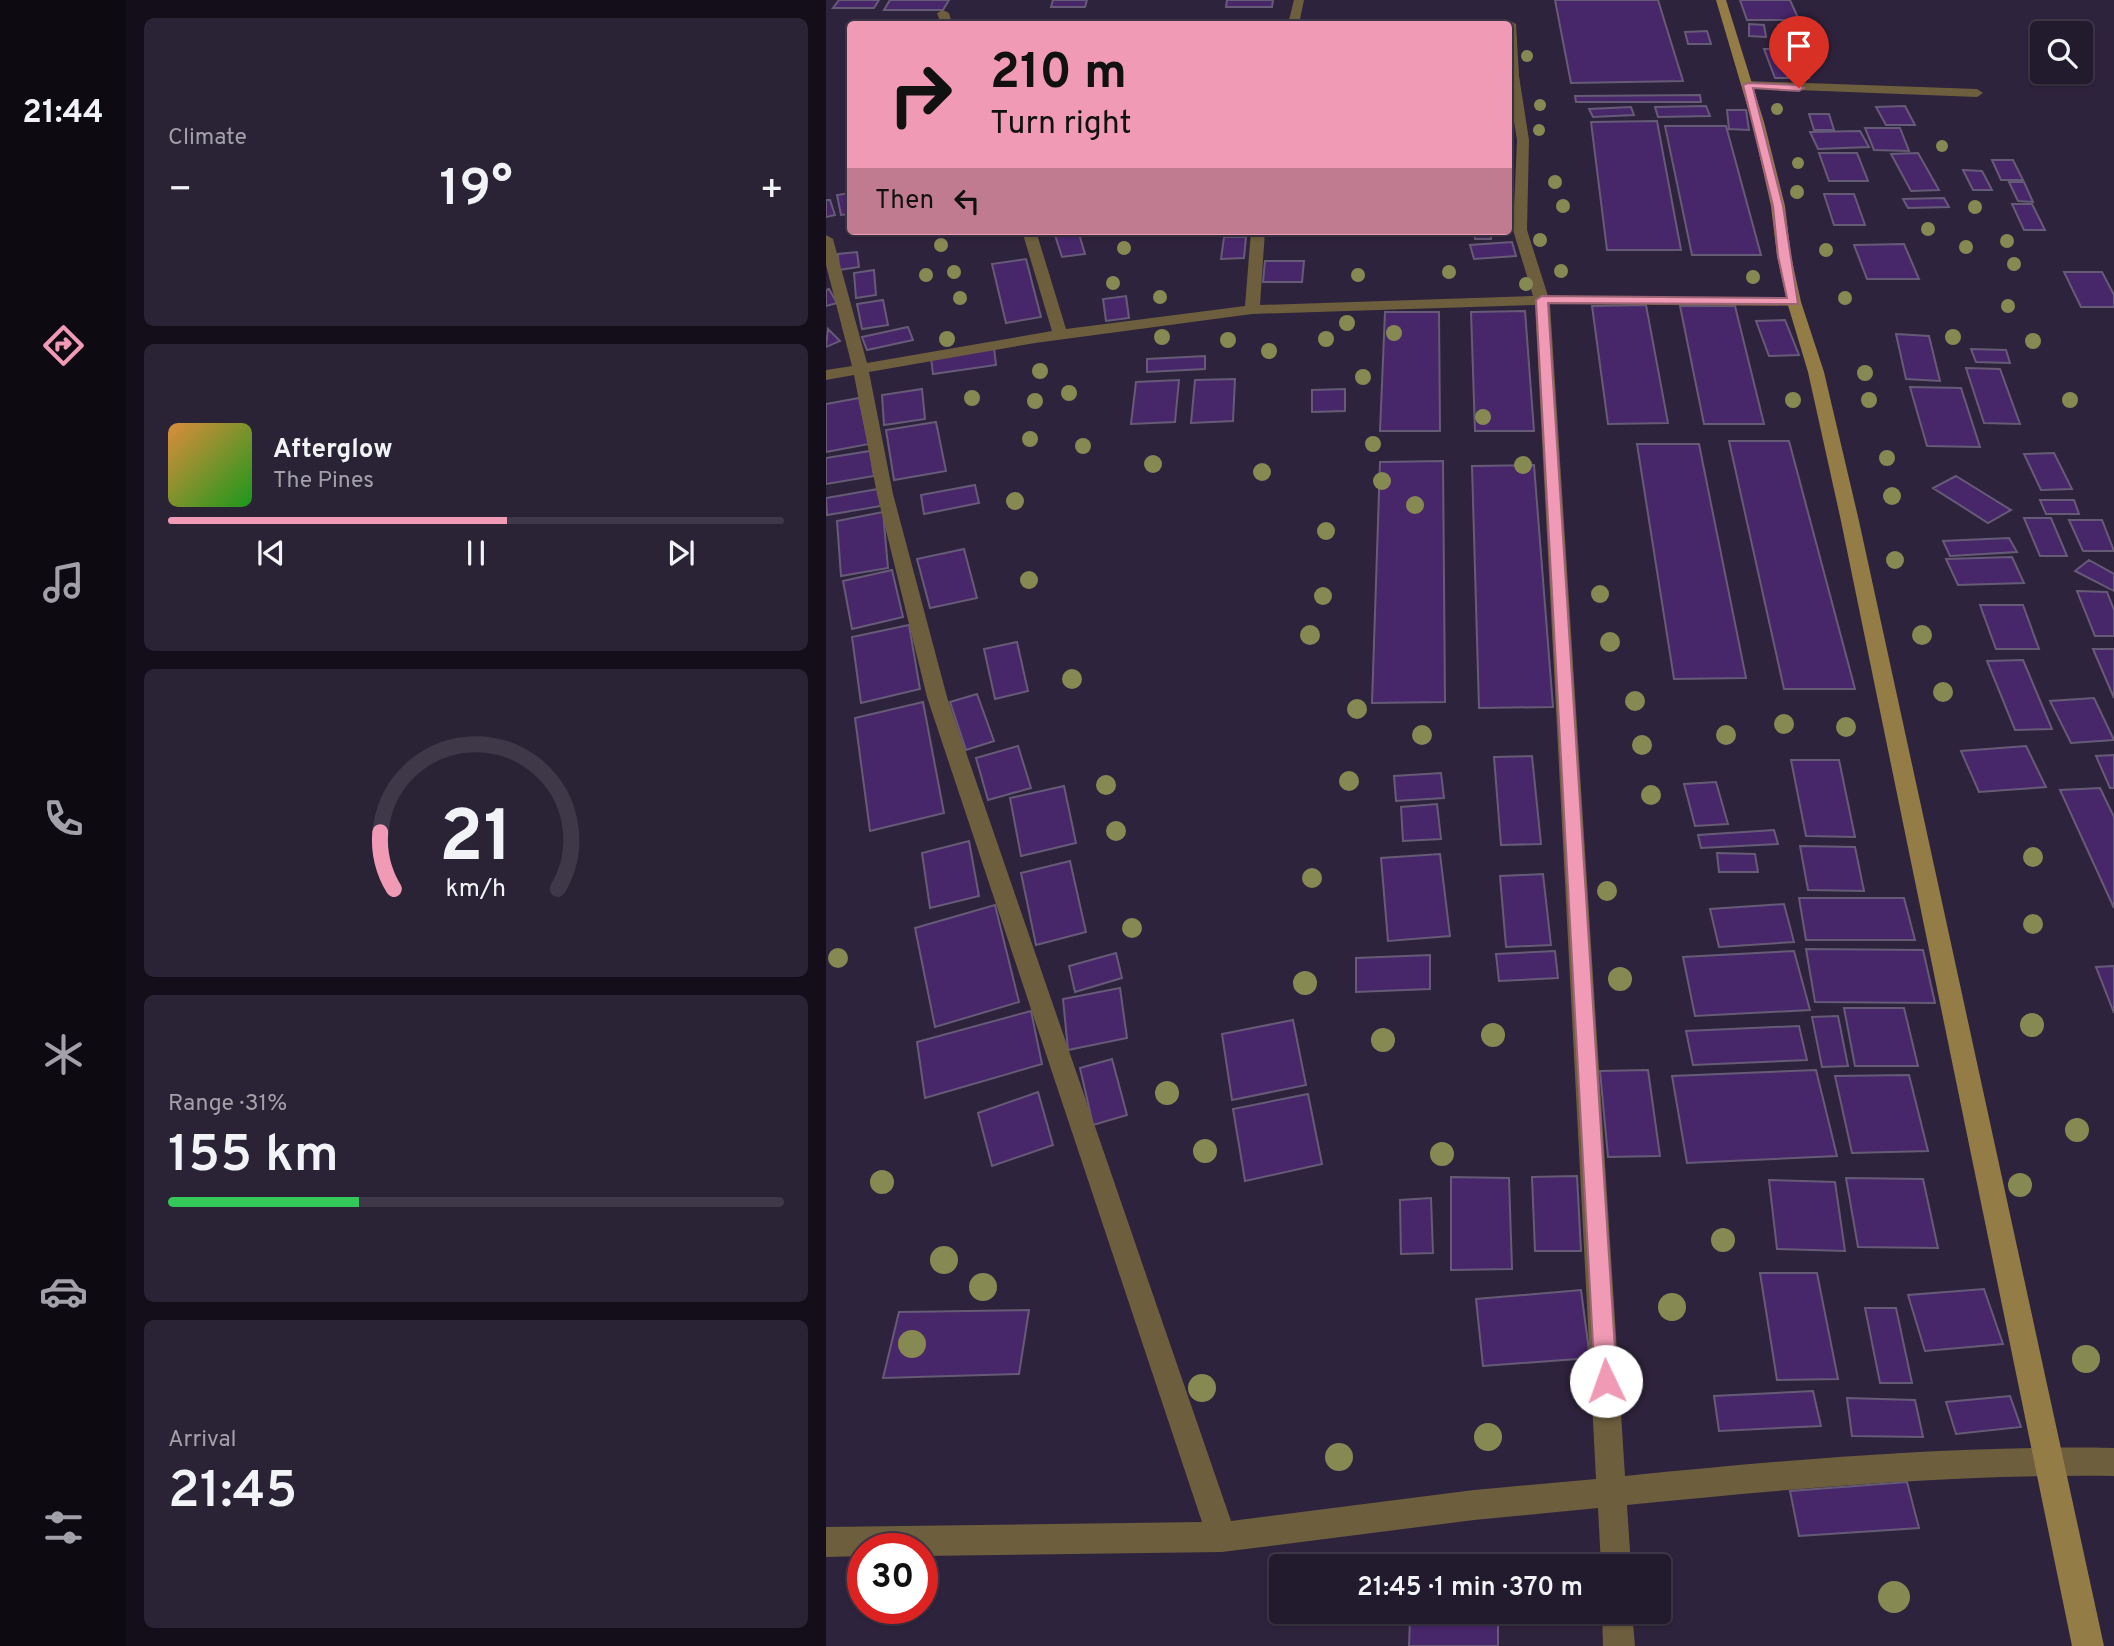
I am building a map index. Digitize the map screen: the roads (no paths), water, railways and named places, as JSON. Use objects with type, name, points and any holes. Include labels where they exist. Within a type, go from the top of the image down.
[{"type":"street","points":[[1294,21],[1299,0]]},
{"type":"street","points":[[1721,0],[1748,85],[1778,206],[1783,256],[1816,372],[1850,521],[2088,1646]]},
{"type":"street","points":[[1512,59],[1523,140],[1520,230],[1542,300],[1615,1554]]},
{"type":"street","points":[[1748,85],[1977,93]]},
{"type":"street","points":[[1030,235],[1060,334]]},
{"type":"street","points":[[1252,310],[1258,235]]},
{"type":"street","points":[[826,239],[861,369],[885,494],[937,697],[1222,1536]]},
{"type":"street","points":[[826,375],[1060,334],[1252,310],[1542,300],[1794,302]]},
{"type":"street","points":[[826,1542],[1222,1536],[1612,1490],[2048,1461],[2114,1462]]},
{"type":"street","points":[[1618,1624],[1619,1646]]}]
